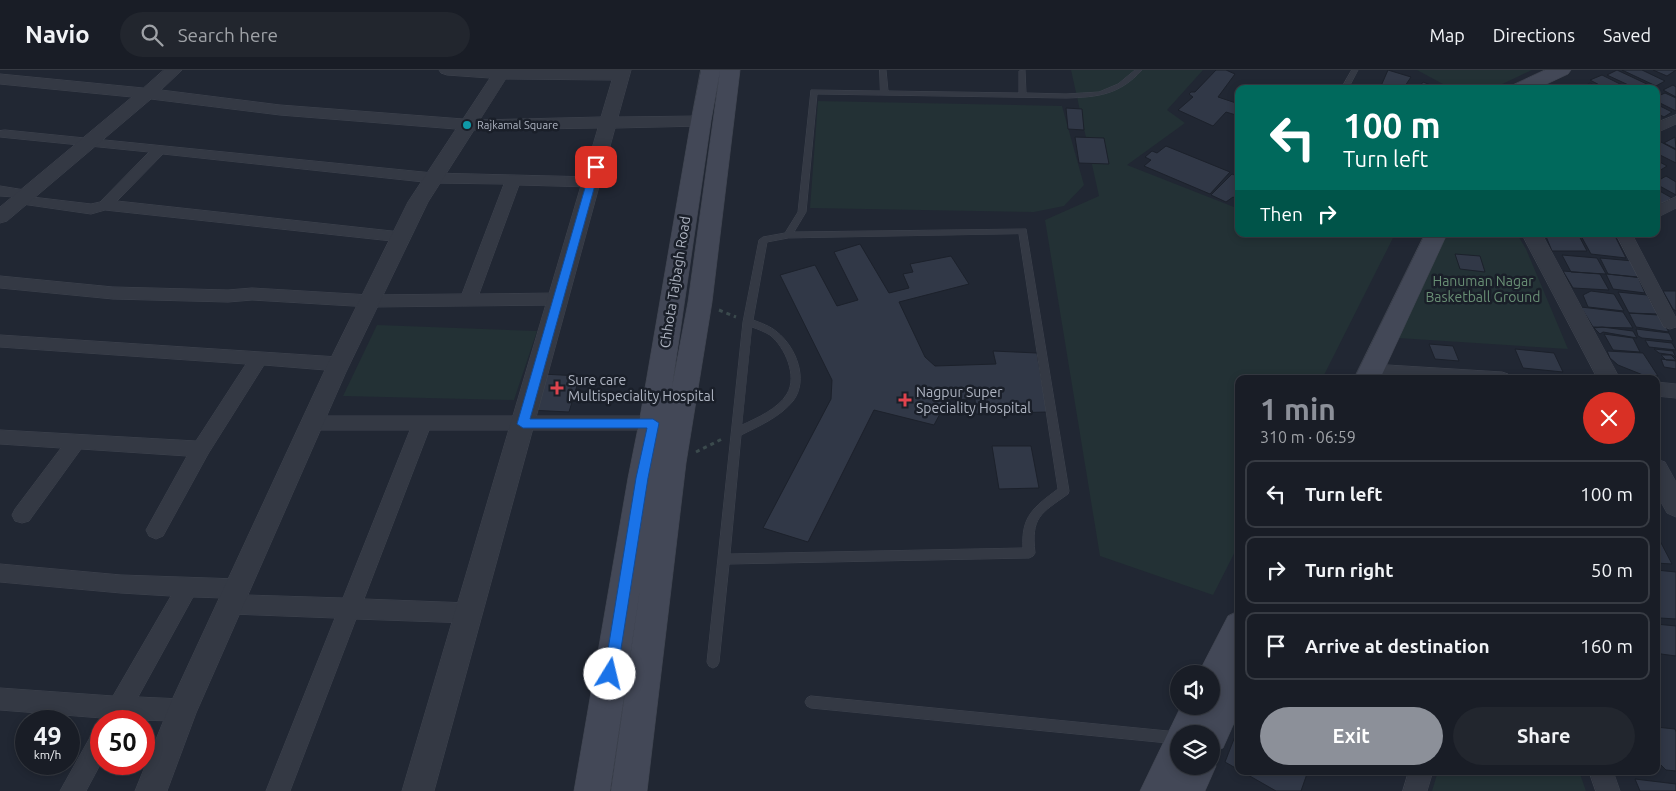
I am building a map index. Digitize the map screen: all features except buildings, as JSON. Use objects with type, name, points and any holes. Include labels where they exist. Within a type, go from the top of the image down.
[{"type":"main road","name":"Chhota Tajbagh Road","points":[[592,791],[642,478],[666,427],[712,121],[711,70]]},
{"type":"main road","points":[[629,791],[672,463],[666,427],[700,302],[712,121],[730,70]]},
{"type":"main road","points":[[1529,85],[1561,70]]},
{"type":"main road","points":[[1551,85],[1582,70]]},
{"type":"main road","points":[[1365,375],[1422,237]]},
{"type":"main road","points":[[1366,375],[1434,237]]},
{"type":"main road","points":[[1220,665],[1235,634]]},
{"type":"main road","points":[[1216,725],[1235,682]]},
{"type":"main road","points":[[1158,791],[1170,766]]},
{"type":"main road","points":[[1187,791],[1194,775]]},
{"type":"street","points":[[0,218],[87,142],[174,70]]},
{"type":"street","points":[[418,791],[623,72],[447,70]]},
{"type":"street","points":[[151,791],[182,710],[338,364],[418,202],[502,72]]},
{"type":"street","points":[[0,79],[147,93],[280,110],[467,125],[712,121]]},
{"type":"street","points":[[1660,128],[1676,119]]},
{"type":"street","points":[[2,133],[433,178],[592,182]]},
{"type":"street","points":[[104,205],[160,149]]},
{"type":"street","points":[[468,300],[514,180]]},
{"type":"street","points":[[0,191],[91,209],[104,205],[401,237]]},
{"type":"street","points":[[1660,211],[1676,202]]},
{"type":"street","points":[[1534,237],[1607,375]]},
{"type":"street","points":[[1626,237],[1674,326]]},
{"type":"street","points":[[0,282],[113,293],[228,296],[252,294],[370,301],[558,300]]},
{"type":"street","points":[[0,341],[338,364]]},
{"type":"street","points":[[156,530],[201,449],[259,359]]},
{"type":"street","points":[[1660,390],[1676,391]]},
{"type":"street","points":[[313,422],[666,427]]},
{"type":"street","points":[[278,791],[422,423]]},
{"type":"street","points":[[0,437],[201,449]]},
{"type":"street","points":[[22,515],[76,442]]},
{"type":"street","points":[[1660,476],[1676,506]]},
{"type":"street","points":[[0,573],[187,588],[235,596],[348,608],[469,612]]},
{"type":"street","points":[[118,710],[187,588]]},
{"type":"street","points":[[0,699],[90,712]]},
{"type":"street","points":[[155,712],[182,710]]},
{"type":"street","points":[[72,791],[90,759]]},
{"type":"street","points":[[1415,791],[1420,775]]},
{"type":"street","points":[[1602,775],[1608,791]]},
{"type":"lane","points":[[883,70],[884,92]]},
{"type":"lane","points":[[1023,70],[1023,95]]},
{"type":"lane","points":[[788,234],[802,212],[814,92],[1100,95],[1118,88],[1139,70]]},
{"type":"lane","points":[[1346,85],[1355,70]]},
{"type":"lane","points":[[713,662],[748,322],[763,240],[788,234],[1023,231],[1064,491],[1030,518],[1026,534],[1029,553],[725,559]]},
{"type":"lane","points":[[736,433],[768,416],[791,396],[796,376],[786,348],[773,334],[748,322]]},
{"type":"lane","points":[[811,702],[1170,737]]},
{"type":"path","points":[[700,302],[748,322]]},
{"type":"path","points":[[672,463],[736,433]]},
{"type":"green space","points":[[1071,70],[1203,70],[1167,110],[1185,123],[1127,165],[1235,207],[1235,237],[1393,237],[1324,375],[1235,375],[1235,552],[1213,595],[1100,556],[1045,220],[1099,196]]},
{"type":"green space","points":[[1417,70],[1532,70],[1500,85],[1445,85]]},
{"type":"green space","points":[[818,101],[1062,106],[1084,185],[1064,206],[1034,212],[810,208]]},
{"type":"green space","name":"Hanuman Nagar Basketball Ground","points":[[1445,237],[1519,237],[1526,249],[1568,349],[1398,338]]},
{"type":"green space","points":[[377,325],[537,331],[514,400],[343,396]]},
{"type":"green space","points":[[1437,775],[1580,775],[1586,791],[1432,791]]},
{"type":"place","name":"Rajkamal Square","points":[[467,125]]},
{"type":"place","name":"Sure care Multispeciality Hospital","points":[[557,388]]},
{"type":"place","name":"Nagpur Super Speciality Hospital","points":[[905,400]]},
{"type":"route","points":[[596,167],[523,424],[653,423],[642,478],[610,674]]}]
